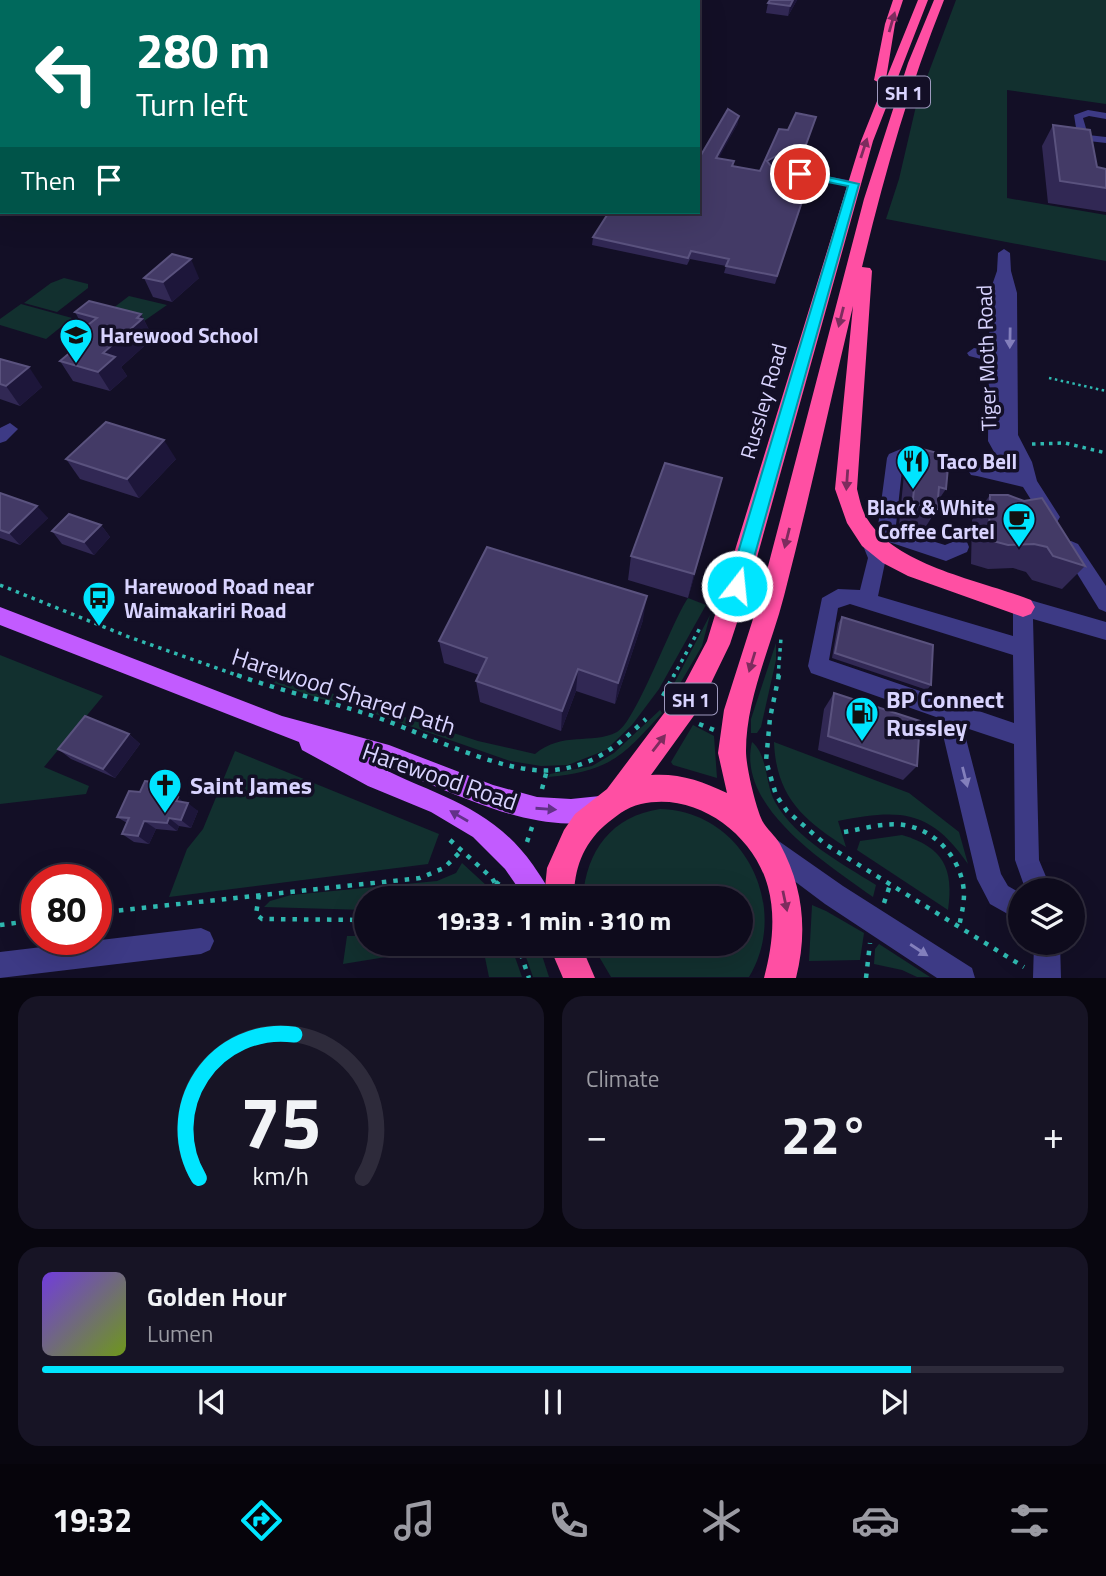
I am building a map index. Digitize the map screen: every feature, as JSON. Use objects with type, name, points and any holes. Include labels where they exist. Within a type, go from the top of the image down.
[{"type":"highway","points":[[883,97],[880,80],[890,24],[898,0]]},
{"type":"highway","name":"Russley Road","points":[[754,833],[735,772],[732,734],[772,597],[883,97],[923,0]]},
{"type":"highway","name":"Russley Road","points":[[609,802],[672,706],[707,668],[737,586],[862,194],[939,0]]},
{"type":"highway","points":[[862,194],[873,232],[863,275],[846,489],[854,518],[869,538],[908,567],[1023,607]]},
{"type":"highway","name":"SH 1","points":[[561,886],[564,860],[578,832],[609,802],[639,789],[662,786],[685,789],[708,797],[730,810],[754,833],[782,883],[788,916],[788,950],[779,978]]},
{"type":"highway","points":[[570,956],[579,978]]},
{"type":"main road","name":"Harewood Road","points":[[0,616],[282,727],[389,756],[493,797],[537,809],[571,811],[609,802]]},
{"type":"main road","name":"Harewood Road","points":[[282,727],[376,778],[439,804],[482,828],[514,860],[532,886]]},
{"type":"street","points":[[1083,136],[1078,117],[1081,114],[1106,116]]},
{"type":"street","points":[[1068,136],[1106,140]]},
{"type":"street","points":[[774,169],[862,194]]},
{"type":"street","name":"Tiger Moth Road","points":[[1004,253],[1004,271],[1010,293],[1010,435],[1024,462],[1029,482]]},
{"type":"street","name":"Tiger Moth Road","points":[[1004,271],[997,291],[996,441],[1008,463],[1029,482],[1106,603]]},
{"type":"street","points":[[974,353],[995,357]]},
{"type":"street","points":[[917,455],[908,452],[895,458],[887,526],[893,536],[946,553],[960,547]]},
{"type":"street","points":[[977,470],[1029,482]]},
{"type":"street","points":[[867,600],[877,554],[869,538]]},
{"type":"street","points":[[1024,649],[850,596],[838,597],[829,604],[818,666],[1024,737]]},
{"type":"street","points":[[1034,878],[1027,860],[1023,607],[1106,631]]},
{"type":"street","points":[[948,711],[990,879],[999,895],[1008,901]]},
{"type":"street","points":[[754,833],[834,895],[962,978]]},
{"type":"street","points":[[0,965],[201,941]]},
{"type":"street","points":[[1038,974],[1044,955]]},
{"type":"path","points":[[1049,378],[1106,391]]},
{"type":"path","points":[[1024,445],[1065,443],[1106,453]]},
{"type":"path","name":"Harewood Shared Path","points":[[0,585],[129,637],[284,692],[362,712],[501,763],[526,769],[547,770],[587,763],[612,751],[632,734],[654,709]]},
{"type":"path","points":[[708,615],[672,706],[706,728],[732,734]]},
{"type":"path","points":[[780,636],[782,660],[765,740],[769,778],[774,793],[799,825],[890,885],[1038,974]]},
{"type":"path","points":[[450,840],[462,849],[496,886],[526,844],[547,770]]},
{"type":"path","points":[[844,832],[905,825],[923,831],[945,846],[963,881],[964,896],[959,927]]},
{"type":"path","points":[[112,911],[437,875],[448,867],[462,849]]},
{"type":"path","points":[[883,906],[890,885]]},
{"type":"path","points":[[259,895],[256,914],[262,919],[354,920]]},
{"type":"path","points":[[0,925],[21,922]]},
{"type":"path","points":[[521,956],[529,978]]},
{"type":"green space","points":[[956,0],[1106,0],[1106,104],[1007,90],[1007,198],[1106,215],[1106,261],[886,219],[899,179],[916,106]]},
{"type":"green space","points":[[64,278],[88,284],[88,288],[57,312],[24,303],[51,283]]},
{"type":"green space","points":[[129,296],[167,305],[144,321],[108,312]]},
{"type":"green space","points":[[21,304],[72,318],[46,339],[0,325],[0,319]]},
{"type":"green space","points":[[688,598],[706,605],[659,689],[632,725],[606,750],[568,765],[541,766],[510,761],[344,703],[321,699],[274,683],[279,676],[478,741],[535,754],[545,747],[566,740],[607,736],[617,732],[625,724]]},
{"type":"green space","points":[[710,615],[702,646],[671,699],[667,697]]},
{"type":"green space","points":[[776,643],[776,660],[761,727],[757,733],[751,733],[751,719]]},
{"type":"green space","points":[[0,655],[103,696],[44,767],[89,786],[86,794],[0,804]]},
{"type":"green space","points":[[660,710],[662,713],[636,741],[613,759],[586,771],[548,777],[550,774],[592,766],[614,753]]},
{"type":"green space","points":[[693,725],[714,736],[717,778],[673,765],[671,762]]},
{"type":"green space","points":[[752,742],[761,754],[772,795],[784,815],[820,849],[876,885],[873,897],[811,851],[772,812],[758,790],[751,766]]},
{"type":"green space","points":[[774,742],[909,793],[959,832],[968,864],[940,832],[912,817],[879,815],[838,821],[846,847],[805,816],[786,792],[776,761]]},
{"type":"green space","points":[[235,751],[439,834],[428,864],[169,897],[187,849],[203,829]]},
{"type":"green space","points":[[660,809],[690,814],[715,826],[736,845],[752,868],[761,894],[765,922],[761,950],[749,977],[611,977],[599,956],[753,956],[753,886],[584,886],[596,851],[605,838],[628,819]]},
{"type":"green space","points":[[902,835],[927,846],[943,861],[949,882],[948,910],[857,850],[860,841]]},
{"type":"green space","points":[[462,863],[487,886],[385,886],[437,881],[456,873]]},
{"type":"green space","points":[[354,889],[354,910],[264,907],[270,901],[291,895]]},
{"type":"green space","points":[[812,905],[864,933],[860,960],[809,961]]},
{"type":"green space","points":[[347,936],[354,936],[354,956],[392,956],[343,964]]},
{"type":"green space","points":[[879,944],[930,977],[917,977],[902,970],[874,964],[875,949]]},
{"type":"green space","points":[[485,956],[515,956],[522,977],[489,977]]},
{"type":"green space","points":[[526,956],[542,956],[549,977],[533,977]]},
{"type":"building","points":[[770,0],[793,0],[790,6],[768,3]]},
{"type":"building","points":[[728,109],[739,116],[716,158],[734,161],[732,166],[760,171],[779,129],[788,130],[796,113],[816,117],[800,161],[776,156],[767,161],[771,166],[811,175],[777,276],[726,266],[729,259],[691,251],[688,258],[593,237],[608,214],[700,214],[701,155]]},
{"type":"building","points":[[1053,125],[1090,130],[1097,167],[1106,169],[1106,188],[1060,181]]},
{"type":"building","points":[[172,254],[191,259],[163,282],[144,278]]},
{"type":"building","points":[[89,301],[141,314],[137,318],[142,319],[103,353],[115,357],[98,372],[60,361],[91,335],[84,333],[89,329],[84,328],[97,318],[75,312]]},
{"type":"building","points":[[0,359],[29,367],[6,386],[0,384]]},
{"type":"building","points":[[106,422],[164,440],[127,479],[66,459]]},
{"type":"building","points":[[918,448],[949,456],[946,489],[939,487],[937,509],[915,504],[913,499]]},
{"type":"building","points":[[665,463],[722,478],[694,574],[631,556]]},
{"type":"building","points":[[0,493],[37,506],[9,533],[0,530]]},
{"type":"building","points":[[990,495],[1008,495],[1024,501],[1042,498],[1085,566],[1053,556],[1047,547],[1034,544],[1008,545],[989,540]]},
{"type":"building","points":[[69,514],[101,525],[84,542],[52,531]]},
{"type":"building","points":[[487,547],[647,596],[618,683],[578,669],[562,711],[476,681],[487,658],[439,641]]},
{"type":"building","points":[[842,617],[933,645],[931,685],[835,653]]},
{"type":"building","points":[[834,693],[920,721],[917,766],[828,736]]},
{"type":"building","points":[[85,716],[129,734],[103,769],[58,749]]},
{"type":"building","points":[[145,781],[160,783],[155,795],[178,797],[176,801],[188,803],[181,820],[169,818],[167,823],[144,821],[138,836],[122,834],[129,818],[117,817],[129,791],[140,792]]},
{"type":"place","name":"Harewood School","points":[[76,365]]},
{"type":"place","name":"Taco Bell","points":[[913,491]]},
{"type":"place","name":"Black & White Coffee Cartel","points":[[1019,549]]},
{"type":"place","name":"Harewood Road near Waimakariri Road","points":[[99,628]]},
{"type":"place","name":"BP Connect Russley","points":[[862,743]]},
{"type":"place","name":"Saint James","points":[[165,815]]},
{"type":"route","points":[[737,586],[853,184],[800,174]]}]
